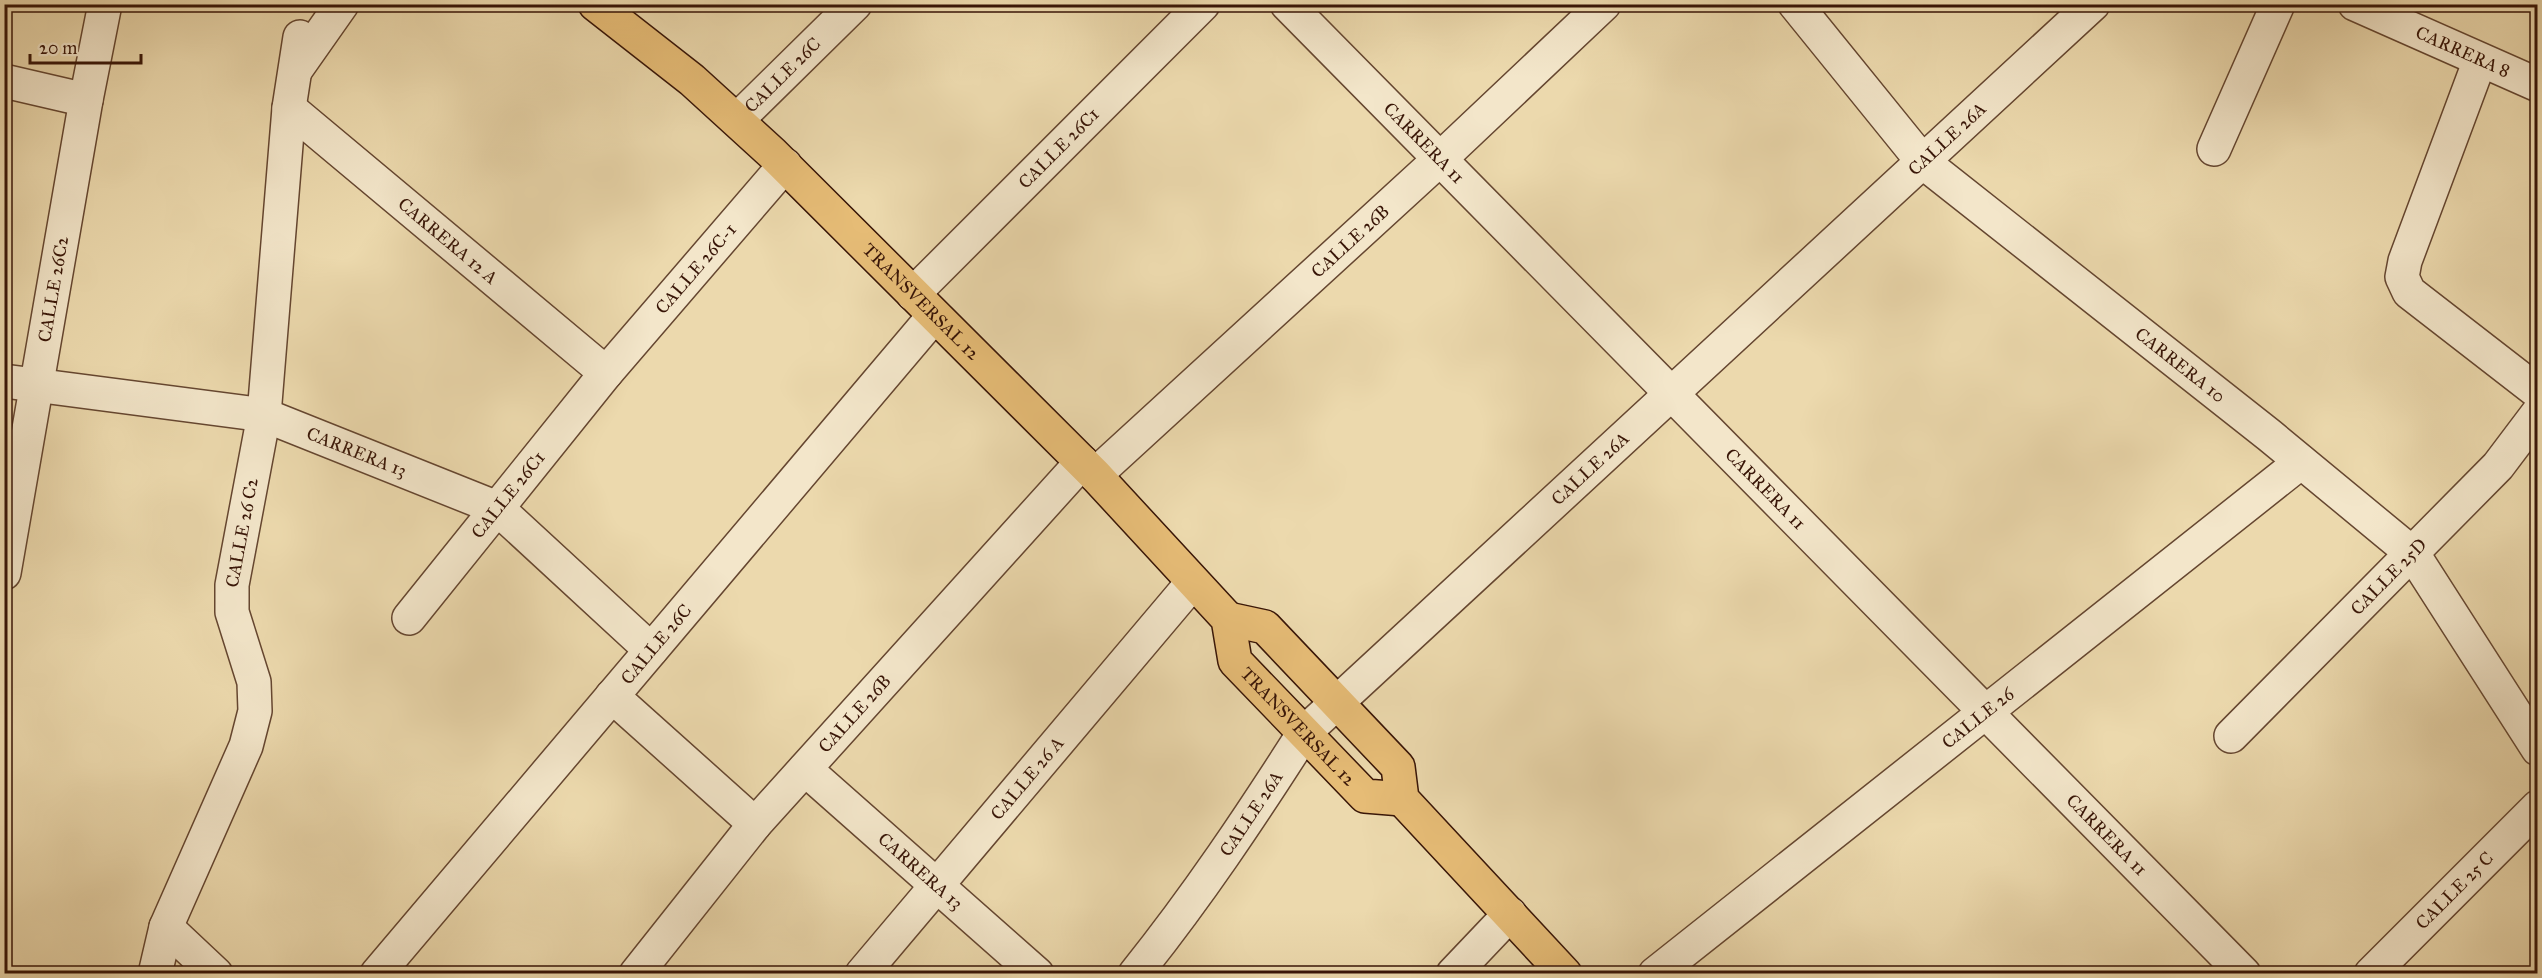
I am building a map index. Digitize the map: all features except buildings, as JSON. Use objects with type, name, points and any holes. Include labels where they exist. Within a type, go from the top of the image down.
[{"type":"main road","name":"TRANSVERSAL 12","points":[[595,4],[737,120],[785,165],[1089,469],[1228,619],[1235,661],[1365,796],[1402,799]]},
{"type":"main road","points":[[1228,619],[1265,627],[1398,767],[1402,799],[1565,974]]},
{"type":"street","name":"CALLE 26C2","points":[[4,573],[86,100],[105,4]]},
{"type":"street","name":"CALLE 26 C2","points":[[294,72],[342,4]]},
{"type":"street","name":"CALLE 26C","points":[[737,120],[855,4]]},
{"type":"street","name":"CALLE 26C1","points":[[923,305],[1203,4]]},
{"type":"street","name":"CARRERA 11","points":[[1287,4],[2244,974]]},
{"type":"street","name":"CALLE 26B","points":[[636,974],[755,824],[1089,469],[1440,159],[1604,4]]},
{"type":"street","name":"CARRERA 10","points":[[1795,4],[1923,162],[2301,462],[2413,554],[2538,749]]},
{"type":"street","name":"CALLE 26A","points":[[1135,974],[1242,831],[1304,733],[2093,4]]},
{"type":"street","points":[[2214,150],[2278,4]]},
{"type":"street","name":"CARRERA 8","points":[[2355,4],[2410,15],[2480,60],[2538,85]]},
{"type":"street","name":"CALLE 26 C2","points":[[155,974],[166,927],[246,746],[255,711],[254,682],[232,612],[232,585],[264,415],[289,108],[300,36]]},
{"type":"street","points":[[2480,60],[2405,261],[2402,277],[2409,292],[2538,392]]},
{"type":"street","points":[[4,81],[86,100]]},
{"type":"street","name":"CARRERA 12 A","points":[[289,108],[606,373]]},
{"type":"street","name":"CALLE 26C-1","points":[[606,373],[785,165]]},
{"type":"street","name":"CALLE 26C","points":[[377,974],[651,650],[923,305]]},
{"type":"street","name":"CALLE 26C1","points":[[409,618],[606,373]]},
{"type":"street","name":"CARRERA 13","points":[[4,381],[264,415],[497,508],[651,650]]},
{"type":"street","name":"CALLE 25D","points":[[2231,736],[2498,466],[2538,413]]},
{"type":"street","name":"CALLE 26","points":[[1655,974],[2301,462]]},
{"type":"street","name":"CALLE 26 A","points":[[862,974],[1193,582]]},
{"type":"street","points":[[612,696],[755,824]]},
{"type":"street","name":"CARRERA 13","points":[[805,769],[1037,974]]},
{"type":"street","name":"CALLE 25 C","points":[[2371,974],[2538,807]]},
{"type":"street","points":[[1453,974],[1510,914]]},
{"type":"street","points":[[166,927],[216,974]]}]
